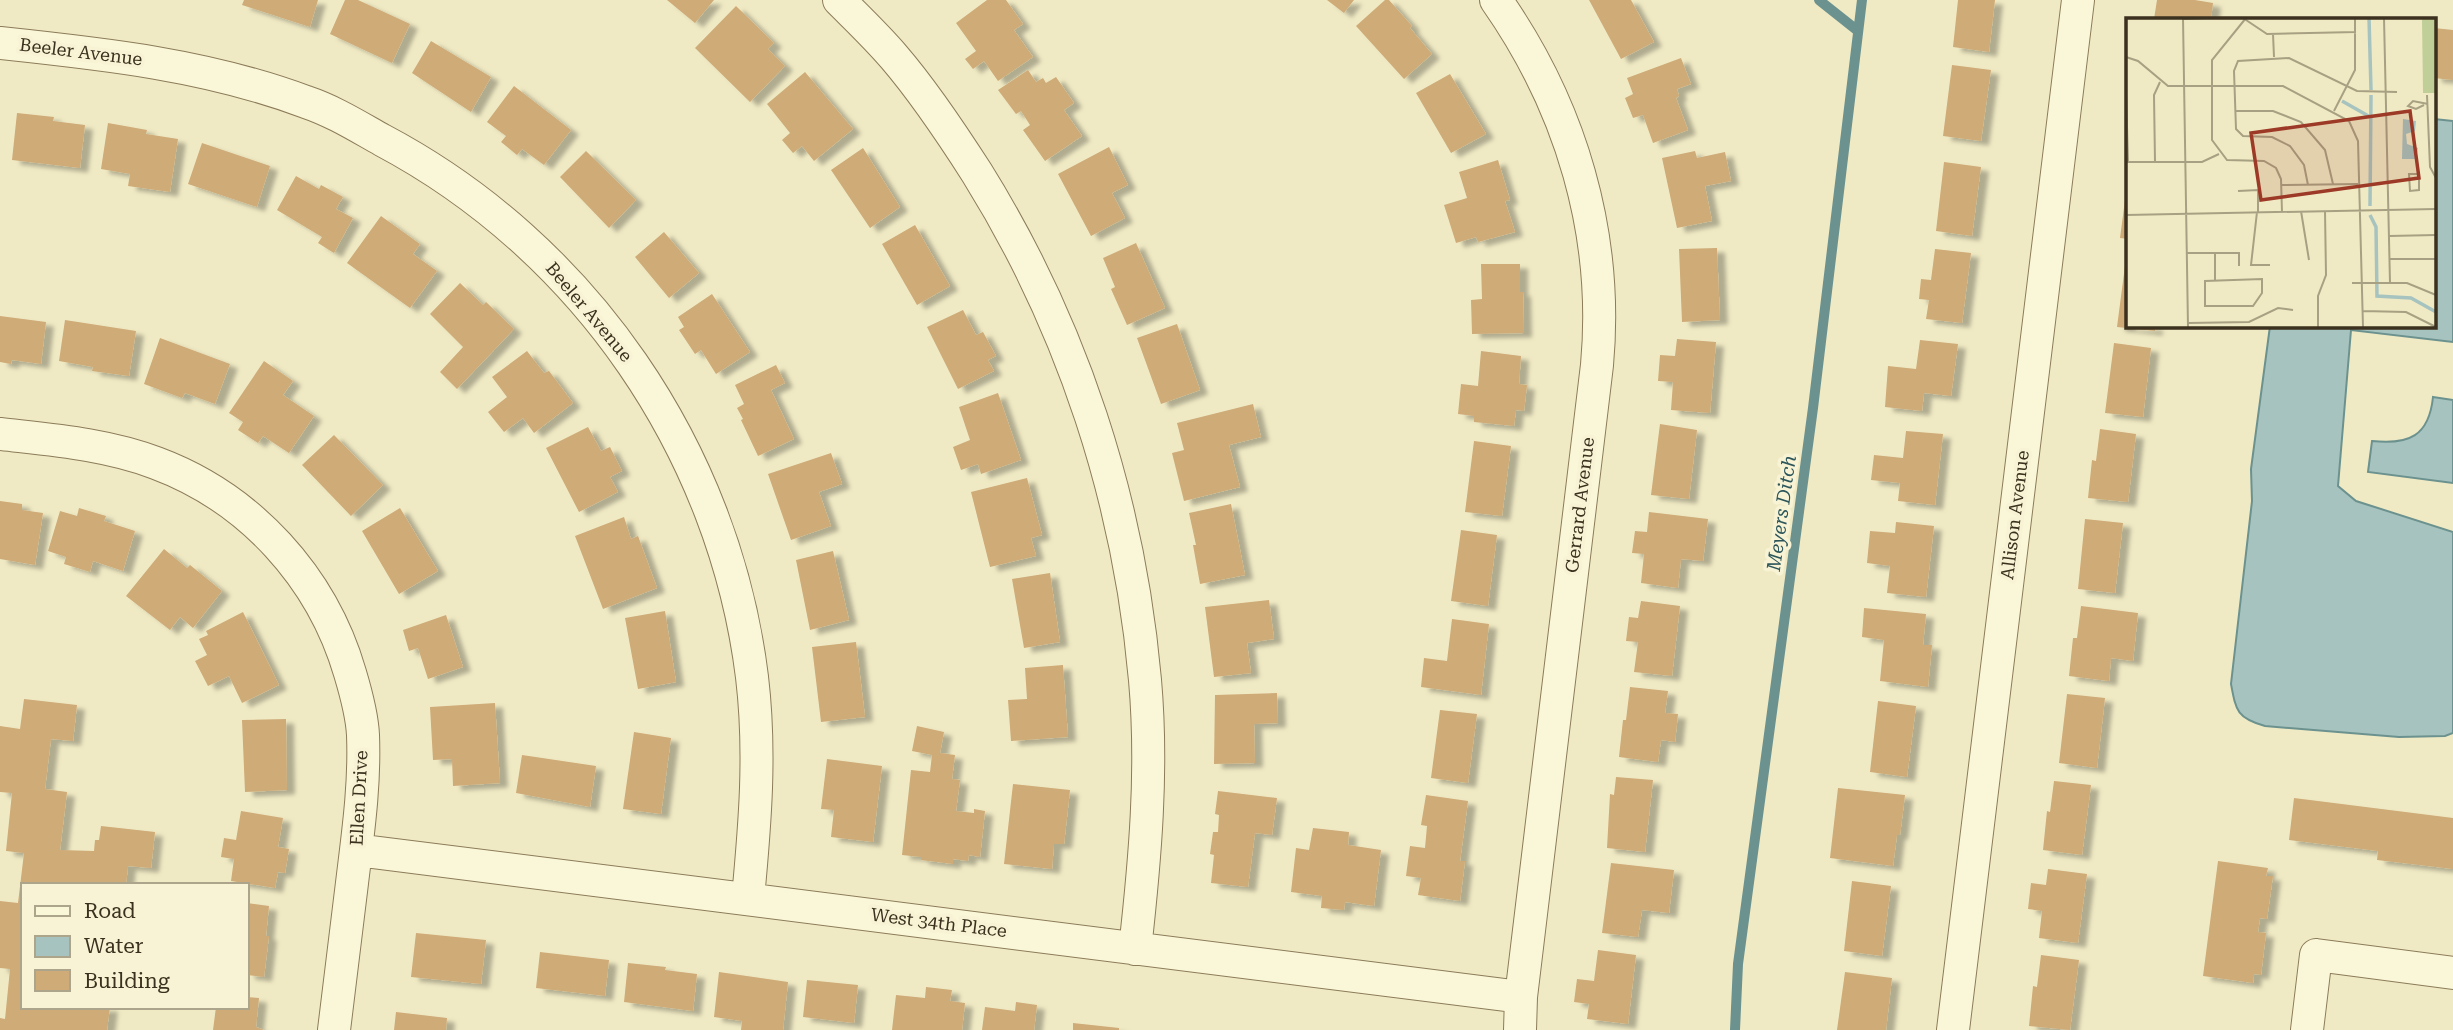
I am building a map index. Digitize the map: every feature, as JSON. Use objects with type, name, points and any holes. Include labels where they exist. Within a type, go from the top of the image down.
[{"type":"street","points":[[839,0],[895,58],[965,153],[990,192],[1045,297],[1089,407],[1116,497],[1126,542],[1146,682],[1148,800],[1135,949]]},
{"type":"street","name":"Gerrard Avenue","points":[[1496,0],[1545,82],[1573,148],[1594,232],[1600,291],[1597,365],[1521,997],[1520,1030]]},
{"type":"street","name":"Allison Avenue","points":[[1953,1030],[2078,0]]},
{"type":"street","name":"Beeler Avenue","points":[[0,43],[117,55],[188,68],[245,81],[310,103],[390,144],[439,173],[534,249],[574,289],[609,331],[651,389],[686,452],[708,501],[735,587],[756,712],[757,804],[748,898]]},
{"type":"street","name":"Ellen Drive","points":[[0,434],[99,447],[158,464],[233,503],[256,523],[305,577],[322,603],[349,667],[361,716],[363,790],[334,1030]]},
{"type":"street","name":"West 34th Place","points":[[356,850],[1521,997]]},
{"type":"street","points":[[2307,1030],[2316,955],[2453,973]]},
{"type":"water","points":[[2436,119],[2453,121],[2453,342],[2351,330],[2338,486],[2356,501],[2453,532],[2453,733],[2445,736],[2399,737],[2265,726],[2249,720],[2239,712],[2231,684],[2252,501],[2251,469],[2270,327],[2436,327]]},
{"type":"water","points":[[2433,397],[2453,400],[2453,483],[2368,472],[2372,441],[2397,441],[2415,435],[2427,421]]},
{"type":"building","points":[[244,0],[318,0],[310,27],[242,5]]},
{"type":"building","points":[[345,0],[358,0],[410,24],[392,63],[330,34]]},
{"type":"building","points":[[667,0],[714,0],[695,23]]},
{"type":"building","points":[[987,0],[1006,0],[1023,24],[1014,30],[1033,57],[998,81],[984,61],[973,69],[965,59],[976,51],[956,23]]},
{"type":"building","points":[[1327,0],[1354,0],[1344,13]]},
{"type":"building","points":[[1385,0],[1389,0],[1412,26],[1410,28],[1432,54],[1404,79],[1356,26]]},
{"type":"building","points":[[1589,0],[1631,0],[1654,42],[1621,59]]},
{"type":"building","points":[[1958,0],[1995,0],[1989,52],[1953,47]]},
{"type":"building","points":[[2157,0],[2213,3],[2211,18],[2154,18]]},
{"type":"building","points":[[736,6],[774,43],[768,49],[785,66],[750,102],[695,48]]},
{"type":"building","points":[[2436,28],[2453,30],[2453,80],[2436,78]]},
{"type":"building","points":[[431,41],[491,77],[471,112],[412,73]]},
{"type":"building","points":[[1681,58],[1691,84],[1677,89],[1679,96],[1676,98],[1688,130],[1653,143],[1643,115],[1633,118],[1625,98],[1633,94],[1627,78]]},
{"type":"building","points":[[1952,65],[1991,70],[1981,141],[1943,136]]},
{"type":"building","points":[[1028,70],[1036,82],[1043,78],[1046,83],[1056,77],[1074,103],[1064,110],[1082,136],[1045,161],[1023,130],[1030,125],[1021,111],[1016,114],[998,90]]},
{"type":"building","points":[[805,72],[853,129],[814,161],[802,146],[793,153],[782,140],[790,133],[767,104]]},
{"type":"building","points":[[1450,74],[1486,134],[1451,153],[1416,93]]},
{"type":"building","points":[[514,86],[571,130],[544,165],[522,149],[517,155],[501,142],[506,136],[487,122]]},
{"type":"building","points":[[17,113],[54,117],[53,121],[85,125],[80,168],[12,160]]},
{"type":"building","points":[[108,123],[147,130],[146,134],[178,139],[170,192],[128,186],[130,174],[101,169]]},
{"type":"building","points":[[202,143],[270,166],[257,207],[188,184]]},
{"type":"building","points":[[1109,147],[1128,185],[1112,193],[1125,218],[1091,236],[1058,174]]},
{"type":"building","points":[[863,148],[900,207],[870,228],[831,170]]},
{"type":"building","points":[[586,151],[636,200],[609,228],[560,177]]},
{"type":"building","points":[[1695,151],[1697,158],[1725,152],[1731,181],[1705,186],[1712,221],[1677,228],[1662,158]]},
{"type":"building","points":[[1498,160],[1510,200],[1505,201],[1515,232],[1478,242],[1476,237],[1456,243],[1444,205],[1467,198],[1459,172]]},
{"type":"building","points":[[1944,162],[1981,167],[1972,236],[1936,231]]},
{"type":"building","points":[[296,176],[319,189],[321,185],[343,197],[336,209],[353,218],[334,253],[318,243],[322,237],[277,210]]},
{"type":"building","points":[[2125,200],[2126,200],[2126,239],[2120,238]]},
{"type":"building","points":[[381,216],[420,244],[413,254],[437,271],[410,308],[347,263]]},
{"type":"building","points":[[915,225],[950,286],[917,305],[882,244]]},
{"type":"building","points":[[664,232],[699,273],[669,298],[635,257]]},
{"type":"building","points":[[1136,243],[1165,308],[1127,325],[1111,289],[1115,287],[1103,258]]},
{"type":"building","points":[[1717,248],[1720,320],[1682,322],[1679,249]]},
{"type":"building","points":[[1935,249],[1971,253],[1962,323],[1926,319],[1929,300],[1919,299],[1921,279],[1931,280]]},
{"type":"building","points":[[2126,258],[2126,327],[2155,327],[2155,331],[2117,327]]},
{"type":"building","points":[[1481,264],[1520,264],[1524,333],[1472,334],[1471,300],[1482,299]]},
{"type":"building","points":[[460,283],[483,305],[486,302],[514,329],[457,389],[440,372],[463,347],[430,314]]},
{"type":"building","points":[[712,294],[750,352],[716,374],[701,350],[695,354],[679,330],[684,327],[678,317]]},
{"type":"building","points":[[963,310],[976,335],[983,332],[996,356],[988,360],[994,371],[958,389],[927,327]]},
{"type":"building","points":[[0,316],[46,322],[41,364],[12,360],[11,364],[0,362]]},
{"type":"building","points":[[65,320],[136,331],[129,376],[92,371],[93,367],[59,361]]},
{"type":"building","points":[[1177,324],[1200,390],[1161,404],[1137,338]]},
{"type":"building","points":[[160,338],[230,364],[215,404],[185,393],[182,398],[144,384]]},
{"type":"building","points":[[1677,339],[1716,342],[1710,413],[1671,410],[1673,382],[1658,381],[1660,355],[1675,356]]},
{"type":"building","points":[[1920,340],[1958,344],[1951,396],[1924,393],[1922,411],[1885,407],[1888,366],[1916,369]]},
{"type":"building","points":[[2114,343],[2151,348],[2143,417],[2105,413]]},
{"type":"building","points":[[527,351],[544,373],[549,371],[573,403],[534,433],[523,418],[504,432],[488,412],[507,397],[492,377]]},
{"type":"building","points":[[1481,351],[1521,356],[1519,384],[1527,385],[1524,411],[1516,410],[1514,426],[1474,422],[1474,416],[1458,414],[1461,384],[1478,386]]},
{"type":"building","points":[[264,361],[293,381],[283,395],[314,416],[289,453],[263,436],[258,443],[238,430],[243,422],[229,413]]},
{"type":"building","points":[[776,365],[785,383],[771,390],[794,439],[758,456],[737,408],[744,404],[735,385]]},
{"type":"building","points":[[998,393],[1021,460],[981,474],[978,464],[961,470],[953,447],[970,440],[959,407]]},
{"type":"building","points":[[1253,404],[1261,437],[1229,445],[1240,487],[1184,501],[1172,453],[1184,450],[1177,423]]},
{"type":"building","points":[[1660,424],[1697,430],[1689,499],[1651,495]]},
{"type":"building","points":[[588,427],[601,451],[610,447],[622,471],[610,477],[618,492],[579,512],[546,448]]},
{"type":"building","points":[[2100,429],[2136,434],[2128,502],[2088,498],[2092,460],[2096,461]]},
{"type":"building","points":[[1906,431],[1943,434],[1935,505],[1898,501],[1900,483],[1871,480],[1874,455],[1903,458]]},
{"type":"building","points":[[334,435],[383,485],[351,516],[302,465]]},
{"type":"building","points":[[1474,441],[1511,446],[1502,516],[1465,512]]},
{"type":"building","points":[[831,453],[842,484],[819,492],[831,526],[791,540],[768,474]]},
{"type":"building","points":[[1027,478],[1042,535],[1031,538],[1036,556],[990,567],[971,492]]},
{"type":"building","points":[[0,501],[22,504],[22,510],[43,513],[35,565],[0,559]]},
{"type":"building","points":[[1231,504],[1245,575],[1200,584],[1189,513]]},
{"type":"building","points":[[79,508],[106,516],[104,521],[135,531],[123,571],[93,561],[90,572],[64,564],[66,557],[48,551],[60,511],[77,516]]},
{"type":"building","points":[[400,508],[438,571],[399,594],[362,531]]},
{"type":"building","points":[[1649,512],[1708,519],[1703,561],[1681,559],[1678,588],[1641,583],[1644,554],[1632,553],[1635,531],[1647,532]]},
{"type":"building","points":[[624,517],[631,539],[638,536],[657,588],[603,609],[575,536]]},
{"type":"building","points":[[2085,519],[2123,523],[2115,593],[2078,589]]},
{"type":"building","points":[[1896,522],[1934,526],[1926,597],[1887,593],[1890,566],[1867,563],[1870,531],[1895,533]]},
{"type":"building","points":[[1461,530],[1497,535],[1488,606],[1451,601]]},
{"type":"building","points":[[164,549],[187,568],[190,565],[222,591],[193,628],[180,617],[170,630],[126,596]]},
{"type":"building","points":[[833,551],[849,620],[810,630],[796,560]]},
{"type":"building","points":[[1050,573],[1060,642],[1024,648],[1012,579]]},
{"type":"building","points":[[1269,600],[1274,639],[1247,643],[1251,673],[1214,677],[1205,607]]},
{"type":"building","points":[[1641,601],[1680,606],[1672,676],[1634,672],[1638,642],[1626,641],[1629,617],[1638,618]]},
{"type":"building","points":[[2081,606],[2138,613],[2133,661],[2111,658],[2109,681],[2069,676],[2073,638],[2077,638]]},
{"type":"building","points":[[1864,608],[1926,614],[1923,645],[1932,645],[1928,687],[1880,681],[1884,640],[1862,637]]},
{"type":"building","points":[[665,611],[676,682],[638,689],[625,618]]},
{"type":"building","points":[[243,612],[279,685],[242,703],[229,676],[208,686],[195,661],[207,655],[199,639],[208,635],[206,631]]},
{"type":"building","points":[[446,615],[463,667],[428,679],[418,648],[409,651],[403,630]]},
{"type":"building","points":[[1452,619],[1489,624],[1481,695],[1421,687],[1424,658],[1447,661]]},
{"type":"building","points":[[856,642],[865,717],[821,722],[812,647]]},
{"type":"building","points":[[1063,665],[1068,737],[1011,741],[1008,700],[1027,699],[1025,668]]},
{"type":"building","points":[[1630,687],[1668,691],[1665,713],[1678,714],[1675,742],[1661,740],[1658,762],[1619,757]]},
{"type":"building","points":[[1277,693],[1278,723],[1254,724],[1255,763],[1214,764],[1215,695]]},
{"type":"building","points":[[2067,694],[2105,698],[2097,768],[2059,763]]},
{"type":"building","points":[[24,699],[77,705],[73,741],[51,739],[45,789],[67,792],[60,850],[94,851],[101,826],[155,832],[151,868],[128,866],[126,883],[21,883],[21,1009],[110,1009],[107,1030],[0,1030],[0,1018],[5,1019],[10,969],[0,968],[0,901],[18,903],[24,853],[6,851],[12,793],[0,792],[0,726],[20,729]]},
{"type":"building","points":[[1878,701],[1916,706],[1907,777],[1870,772]]},
{"type":"building","points":[[495,703],[500,783],[453,786],[452,759],[433,760],[430,707]]},
{"type":"building","points":[[1440,710],[1477,714],[1468,783],[1431,778]]},
{"type":"building","points":[[286,719],[287,790],[245,792],[242,720]]},
{"type":"building","points":[[917,726],[944,732],[940,753],[955,755],[952,779],[960,780],[956,811],[985,811],[980,857],[969,855],[968,861],[953,859],[953,864],[902,855],[911,770],[930,772],[932,755],[912,751]]},
{"type":"building","points":[[634,732],[671,738],[661,814],[623,809]]},
{"type":"building","points":[[522,755],[596,766],[590,807],[516,793]]},
{"type":"building","points":[[827,759],[882,766],[873,842],[831,837],[834,810],[821,809]]},
{"type":"building","points":[[1616,777],[1653,780],[1645,852],[1607,848],[1610,794],[1614,795]]},
{"type":"building","points":[[2054,781],[2091,785],[2082,855],[2043,850],[2047,811],[2050,812]]},
{"type":"building","points":[[1013,784],[1070,790],[1064,844],[1054,844],[1052,869],[1004,864]]},
{"type":"building","points":[[1838,788],[1905,795],[1893,866],[1830,858]]},
{"type":"building","points":[[1218,791],[1277,798],[1272,835],[1255,833],[1248,887],[1211,883],[1214,855],[1210,854],[1213,832],[1218,832],[1219,815],[1215,814]]},
{"type":"building","points":[[1426,795],[1468,801],[1460,861],[1465,861],[1460,901],[1418,895],[1421,878],[1406,876],[1410,846],[1425,848],[1427,826],[1421,825]]},
{"type":"building","points":[[2294,798],[2453,818],[2453,869],[2377,860],[2378,851],[2289,840]]},
{"type":"building","points":[[241,811],[283,818],[278,847],[289,849],[285,873],[278,872],[275,888],[231,881],[234,859],[221,857],[224,838],[236,840]]},
{"type":"building","points":[[1313,828],[1349,832],[1348,845],[1381,850],[1374,906],[1345,902],[1344,910],[1321,908],[1322,896],[1291,892],[1296,848],[1309,850]]},
{"type":"building","points":[[2218,861],[2268,868],[2266,876],[2273,876],[2267,919],[2260,918],[2258,932],[2266,933],[2261,975],[2254,974],[2253,983],[2203,976]]},
{"type":"building","points":[[1611,863],[1674,870],[1669,913],[1642,910],[1638,937],[1602,933]]},
{"type":"building","points":[[2048,869],[2087,874],[2078,943],[2039,938],[2042,911],[2028,909],[2031,883],[2046,885]]},
{"type":"building","points":[[1852,881],[1891,886],[1882,956],[1844,951]]},
{"type":"building","points":[[248,903],[269,906],[266,936],[269,936],[264,977],[248,975]]},
{"type":"building","points":[[416,933],[486,940],[481,984],[411,977]]},
{"type":"building","points":[[1598,950],[1636,955],[1628,1024],[1587,1019],[1589,1004],[1574,1002],[1577,979],[1594,981]]},
{"type":"building","points":[[540,952],[609,960],[605,996],[536,988]]},
{"type":"building","points":[[2041,955],[2079,960],[2070,1030],[2029,1026],[2033,986],[2037,987]]},
{"type":"building","points":[[628,963],[697,974],[693,1011],[624,1002]]},
{"type":"building","points":[[719,972],[788,982],[783,1030],[741,1030],[742,1021],[714,1017]]},
{"type":"building","points":[[1845,972],[1892,978],[1886,1030],[1837,1030]]},
{"type":"building","points":[[807,980],[858,985],[854,1023],[803,1017]]},
{"type":"building","points":[[926,987],[952,990],[950,1001],[965,1003],[962,1030],[892,1030],[896,995],[925,998]]},
{"type":"building","points":[[248,997],[259,998],[256,1027],[264,1030],[213,1030],[216,1009],[248,1009]]},
{"type":"building","points":[[1016,1002],[1037,1005],[1034,1030],[982,1030],[985,1007],[1015,1011]]},
{"type":"building","points":[[396,1012],[447,1018],[446,1030],[394,1030]]},
{"type":"building","points":[[1073,1023],[1119,1028],[1119,1030],[1073,1030]]},
{"type":"waterway","points":[[1819,0],[1858,31]]},
{"type":"waterway","name":"Meyers Ditch","points":[[1735,1030],[1738,964],[1813,408],[1862,0]]}]
